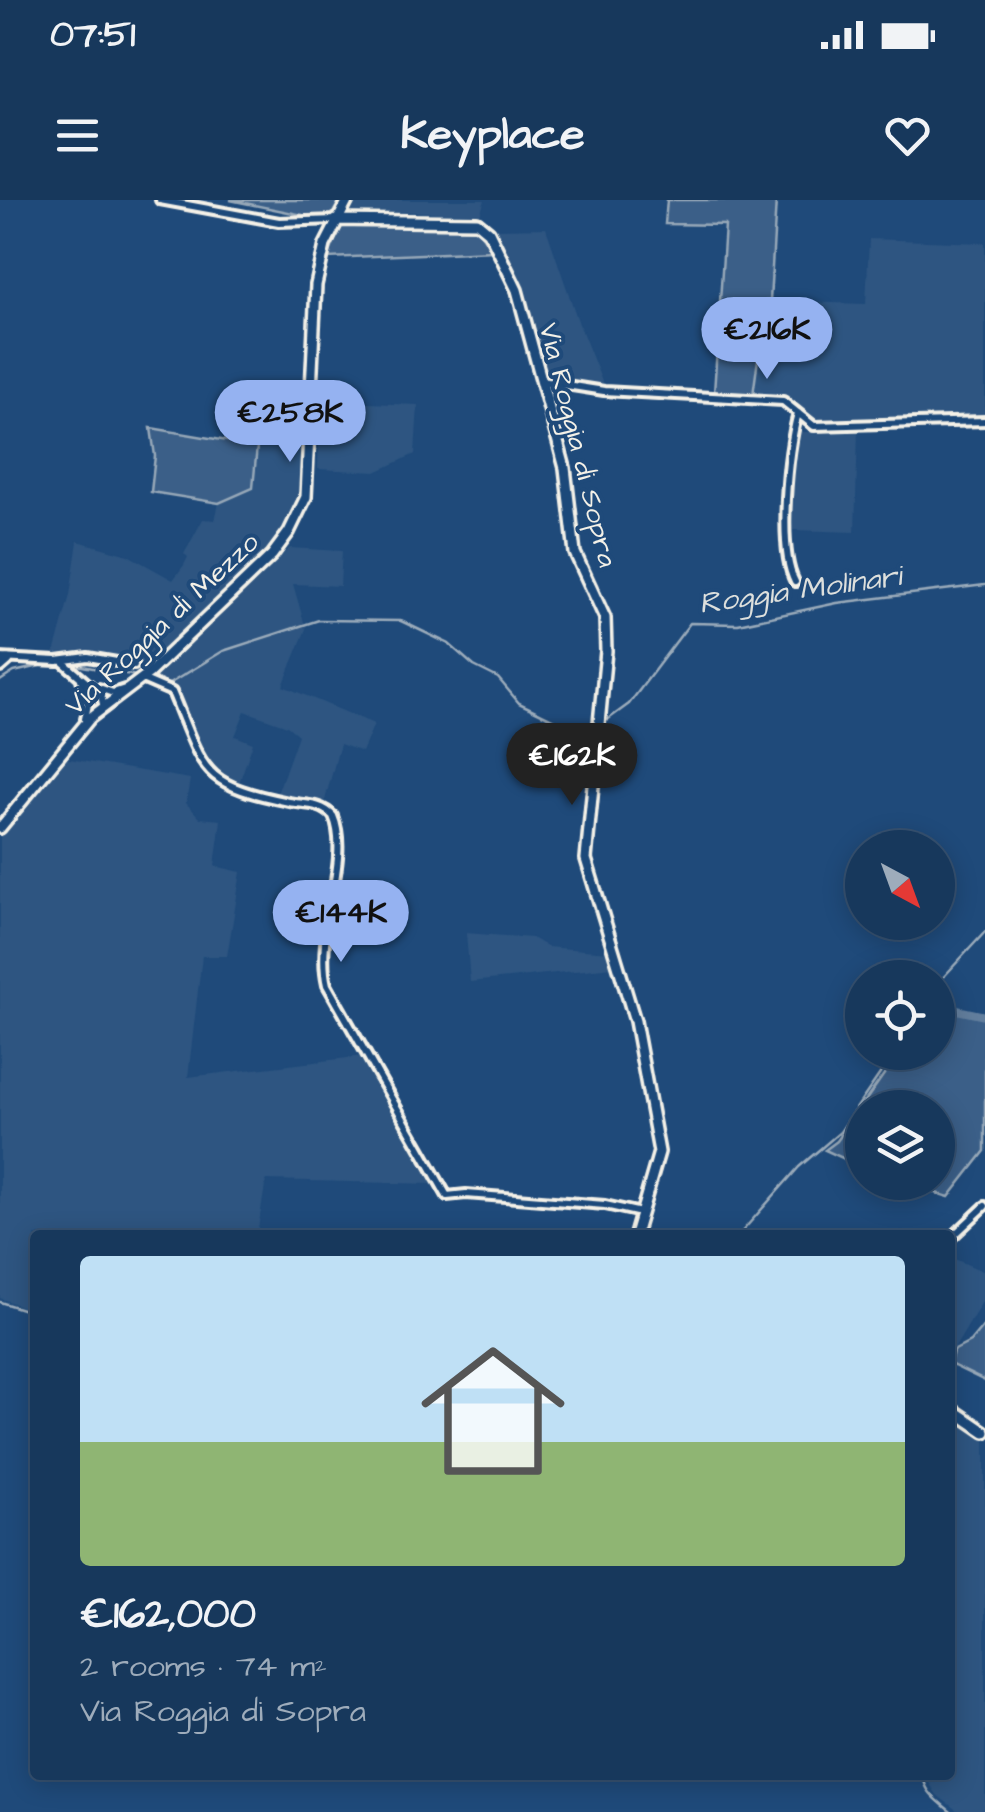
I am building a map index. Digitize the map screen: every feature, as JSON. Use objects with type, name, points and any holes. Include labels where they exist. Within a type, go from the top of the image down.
[{"type":"street","points":[[160,200],[279,222],[336,220]]},
{"type":"street","name":"Via Roggia di Mezzo","points":[[0,828],[81,729],[142,679],[272,555],[289,532],[306,497],[316,285],[325,245],[348,200]]},
{"type":"street","name":"Via Roggia di Sopra","points":[[336,220],[476,222],[490,232],[517,290],[565,468],[575,553],[605,618],[606,651],[586,860],[634,1021],[658,1152],[636,1230]]},
{"type":"street","points":[[539,380],[604,390],[783,401],[814,426],[985,421]]},
{"type":"street","points":[[794,582],[787,547],[786,465],[798,413]]},
{"type":"street","points":[[3,661],[88,657],[134,665]]},
{"type":"street","points":[[62,660],[81,677],[113,693],[142,679],[172,692],[194,750],[216,779],[248,792],[319,806],[333,816],[338,843],[322,955],[327,985],[447,1196],[606,1204],[641,1213]]},
{"type":"street","points":[[81,677],[94,701],[104,708]]},
{"type":"street","points":[[81,677],[88,704],[81,729]]},
{"type":"street","points":[[955,1233],[985,1206]]},
{"type":"street","points":[[955,1411],[985,1432]]},
{"type":"shaded area","points":[[230,200],[340,200],[331,216],[303,215]]},
{"type":"shaded area","points":[[355,200],[485,200],[480,215],[416,212],[346,216]]},
{"type":"shaded area","points":[[667,200],[776,200],[770,301],[766,301],[753,395],[714,393],[725,225],[665,224]]},
{"type":"shaded area","points":[[416,223],[475,226],[493,251],[328,258],[340,227]]},
{"type":"shaded area","points":[[546,228],[603,384],[546,379],[525,297],[494,229]]},
{"type":"shaded area","points":[[869,239],[985,243],[985,419],[806,421],[775,398],[753,395],[767,301],[866,304]]},
{"type":"shaded area","points":[[320,401],[418,405],[415,454],[376,472],[318,469]]},
{"type":"shaded area","points":[[151,428],[257,446],[253,488],[219,503],[151,492],[155,456]]},
{"type":"shaded area","points":[[797,428],[804,432],[858,431],[855,532],[793,530],[791,467]]},
{"type":"shaded area","points":[[257,441],[305,445],[302,497],[286,533],[170,645],[172,648],[155,665],[145,669],[100,656],[54,653],[70,595],[78,541],[128,555],[173,580],[188,557],[184,554],[203,519],[215,520],[219,503],[253,488]]},
{"type":"shaded area","points":[[290,548],[342,551],[340,586],[293,584],[306,629],[283,686],[374,724],[362,752],[340,744],[324,804],[277,794],[298,735],[287,726],[245,711],[235,736],[253,743],[238,786],[217,776],[199,753],[171,684],[155,677]]},
{"type":"shaded area","points":[[63,758],[190,779],[186,803],[200,818],[221,820],[215,866],[241,872],[227,956],[202,956],[188,1077],[364,1056],[435,1184],[266,1180],[258,1230],[30,1230],[30,1310],[0,1298],[0,836]]},
{"type":"shaded area","points":[[466,933],[532,938],[547,947],[609,952],[613,967],[470,982]]},
{"type":"shaded area","points":[[955,1008],[985,1016],[985,1151],[955,1189],[955,1090],[873,1090],[887,1070],[955,1070]]},
{"type":"shaded area","points":[[845,1130],[845,1159],[825,1150]]},
{"type":"shaded area","points":[[955,1259],[985,1272],[985,1297],[955,1348]]},
{"type":"shaded area","points":[[985,1324],[985,1381],[955,1366],[955,1350],[970,1342]]},
{"type":"shaded area","points":[[955,1405],[985,1428],[985,1812],[959,1812],[937,1795],[927,1780],[955,1780]]},
{"type":"waterway","name":"Roggia Molinari","points":[[603,723],[629,704],[690,623],[738,624],[837,603],[985,585]]},
{"type":"waterway","name":"Roggia Molinari","points":[[149,679],[169,684],[223,651],[319,620],[401,621],[449,644],[474,666],[498,678],[519,703],[575,730],[596,727]]},
{"type":"waterway","name":"Roggia Molinari","points":[[0,681],[14,672],[53,663]]},
{"type":"waterway","name":"Roggia Molinari","points":[[66,663],[142,677]]},
{"type":"waterway","points":[[955,965],[985,932]]},
{"type":"waterway","points":[[955,1010],[985,1016]]},
{"type":"waterway","points":[[743,1230],[799,1167],[840,1132],[883,1070]]},
{"type":"waterway","points":[[0,1302],[30,1316]]},
{"type":"waterway","points":[[924,1780],[929,1792],[951,1812]]}]
